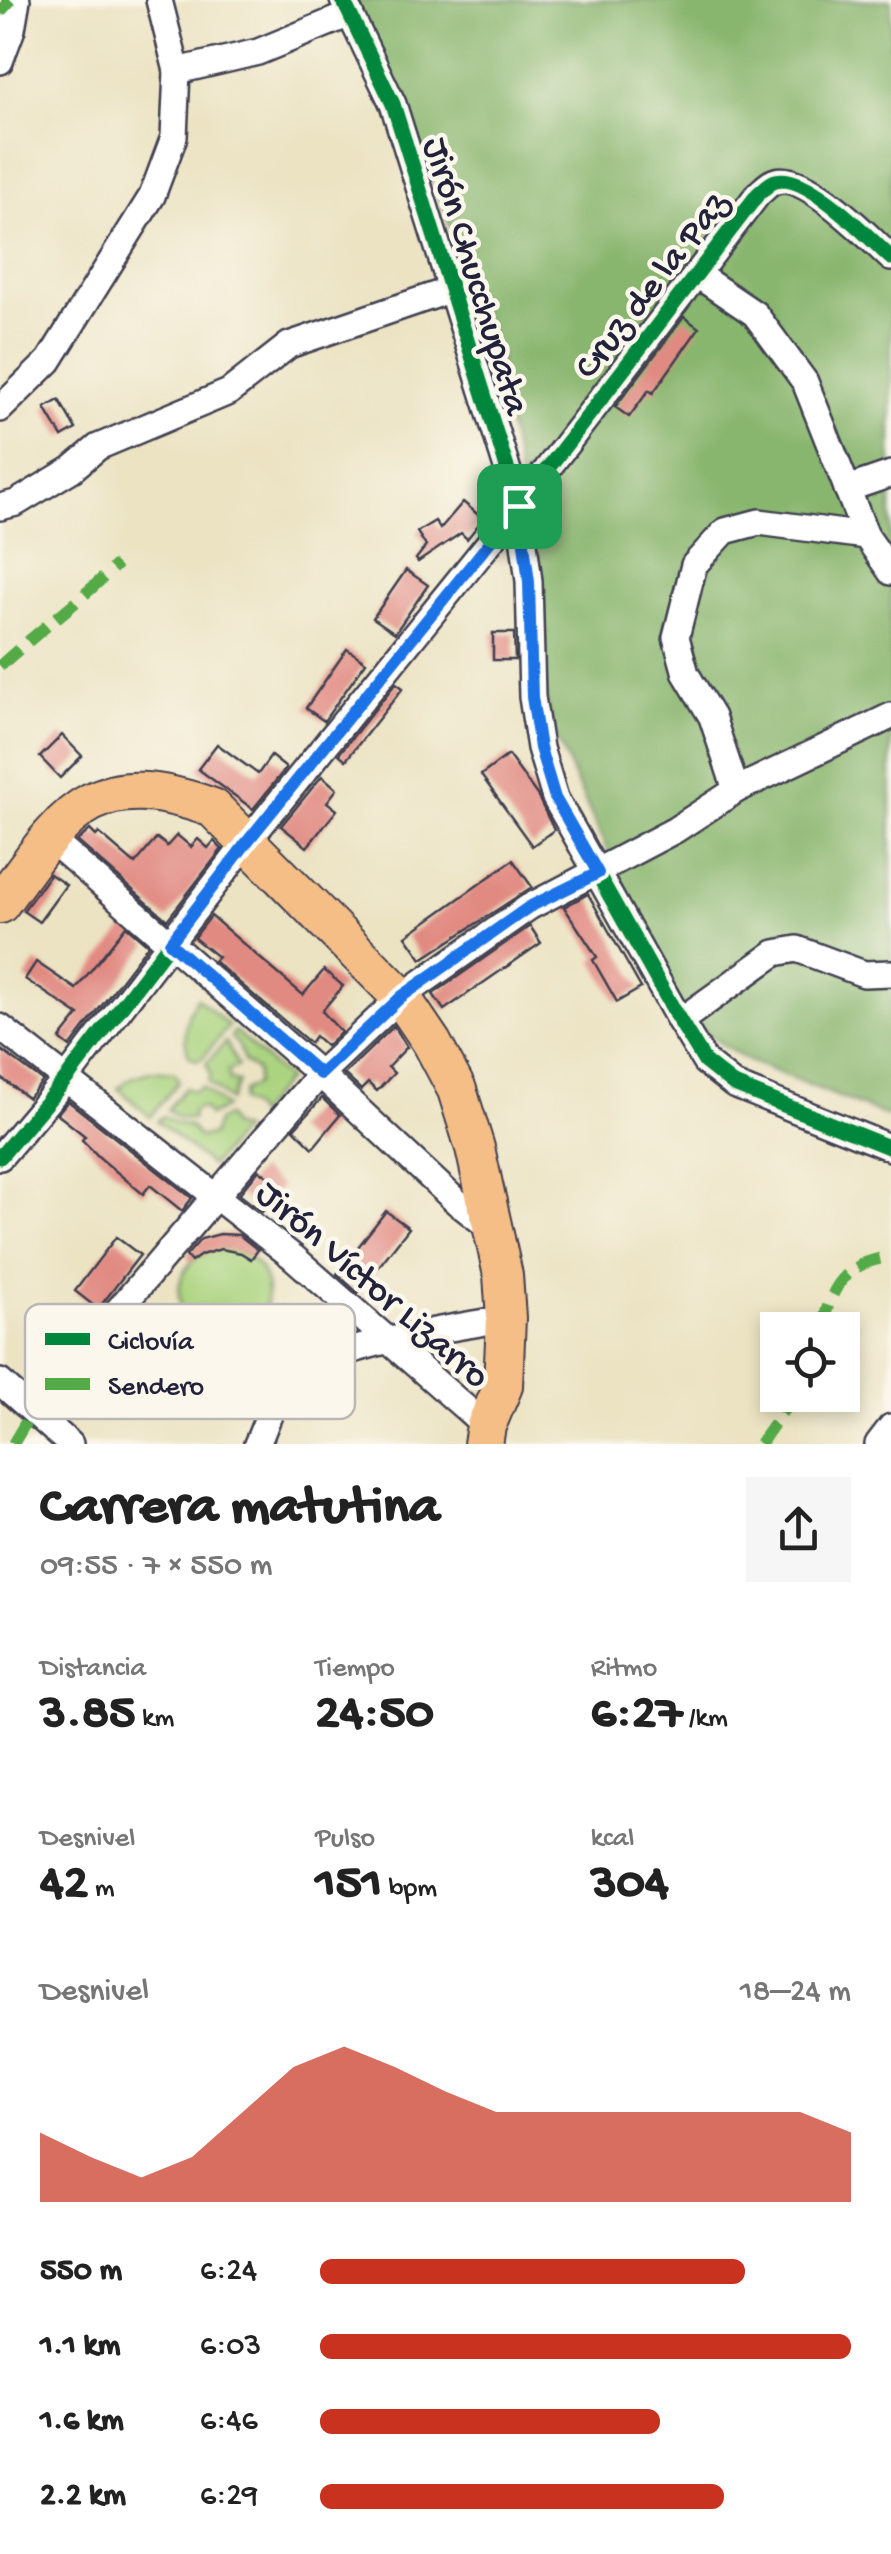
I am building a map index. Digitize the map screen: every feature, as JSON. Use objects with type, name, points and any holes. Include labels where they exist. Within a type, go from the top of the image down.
[{"type":"highway","points":[[0,904],[49,838],[80,806],[110,794],[152,790],[213,808],[401,997],[457,1090],[475,1148],[503,1275],[506,1318],[502,1386],[485,1435]]},
{"type":"street","points":[[0,61],[8,44],[17,0]]},
{"type":"street","points":[[0,409],[48,361],[152,196],[174,137],[177,71],[159,0]]},
{"type":"street","points":[[177,71],[258,52],[346,7]]},
{"type":"street","name":"Jirón Chucchupata","points":[[346,7],[393,104],[519,506],[529,582],[532,697],[540,748],[555,798],[706,1062],[734,1085],[891,1148]]},
{"type":"street","name":"Cruz de la Paz","points":[[519,506],[758,194],[774,181],[789,180],[842,213],[889,262]]},
{"type":"street","points":[[696,274],[755,314],[805,382],[866,536],[891,573]]},
{"type":"street","points":[[0,507],[16,503],[58,478],[98,447],[228,392],[289,346],[453,289]]},
{"type":"street","points":[[847,489],[891,474]]},
{"type":"street","points":[[0,1157],[67,1078],[247,842],[519,506]]},
{"type":"street","points":[[736,790],[712,717],[686,674],[676,637],[694,565],[725,531],[759,522],[866,536]]},
{"type":"street","points":[[122,1304],[320,1074],[401,997],[529,907],[675,830],[736,790],[891,716]]},
{"type":"street","points":[[49,838],[494,1231]]},
{"type":"street","points":[[680,1021],[775,953],[786,950],[797,949],[864,974],[891,973]]},
{"type":"street","name":"Jirón Víctor Lizarro","points":[[0,1027],[215,1194],[346,1304]]},
{"type":"street","name":"Jirón Víctor Lizarro","points":[[355,1312],[485,1435]]},
{"type":"street","points":[[355,1351],[506,1318]]},
{"type":"street","points":[[0,1382],[25,1403]]},
{"type":"street","points":[[43,1419],[70,1444]]},
{"type":"street","points":[[257,1444],[266,1419]]},
{"type":"street","points":[[878,1444],[891,1427]]},
{"type":"green space","points":[[351,0],[891,0],[891,1118],[746,1060],[683,1018],[551,726],[542,674],[537,557],[507,420],[499,355],[414,132]]},
{"type":"green space","points":[[197,998],[229,1026],[196,1060],[189,1056],[185,1033],[189,1012]]},
{"type":"green space","points":[[235,1031],[287,1079],[256,1115],[241,1101],[243,1091],[256,1084],[257,1071],[244,1062],[231,1037]]},
{"type":"green space","points":[[226,1042],[238,1066],[228,1071],[230,1080],[238,1082],[230,1101],[208,1082],[211,1074],[206,1064]]},
{"type":"green space","points":[[152,1071],[175,1073],[179,1081],[150,1117],[118,1088],[131,1078]]},
{"type":"green space","points":[[202,1087],[225,1107],[209,1116],[198,1108],[192,1119],[177,1117],[167,1110],[185,1088],[194,1091]]},
{"type":"green space","points":[[163,1116],[189,1126],[199,1137],[212,1135],[217,1121],[226,1116],[231,1126],[242,1130],[211,1166],[157,1121]]},
{"type":"green space","points":[[214,1250],[232,1250],[247,1257],[266,1284],[265,1304],[180,1302],[180,1284],[187,1269]]},
{"type":"building","points":[[684,317],[699,328],[653,393],[649,390],[629,417],[615,407]]},
{"type":"building","points":[[59,400],[76,429],[62,437],[45,408]]},
{"type":"building","points":[[463,502],[483,519],[467,539],[461,533],[418,562],[416,559],[426,546],[417,532],[435,521],[440,529]]},
{"type":"building","points":[[406,570],[428,585],[395,633],[373,618]]},
{"type":"building","points":[[493,633],[514,633],[515,660],[493,660]]},
{"type":"building","points":[[347,649],[366,662],[324,721],[306,708]]},
{"type":"building","points":[[396,683],[403,688],[346,760],[339,754]]},
{"type":"building","points":[[62,735],[82,756],[60,778],[40,757]]},
{"type":"building","points":[[217,744],[258,774],[271,756],[286,768],[253,809],[198,769]]},
{"type":"building","points":[[508,755],[537,795],[554,830],[532,846],[481,775]]},
{"type":"building","points":[[322,776],[337,789],[327,802],[337,810],[307,847],[281,826]]},
{"type":"building","points":[[90,830],[96,836],[99,833],[135,864],[157,838],[167,846],[177,835],[191,847],[198,839],[208,848],[214,841],[222,849],[167,920],[77,841]]},
{"type":"building","points":[[513,860],[532,887],[422,959],[406,936]]},
{"type":"building","points":[[50,874],[66,885],[39,922],[23,911]]},
{"type":"building","points":[[588,894],[641,988],[617,1002],[593,960],[597,957],[564,907]]},
{"type":"building","points":[[211,916],[303,995],[324,970],[343,986],[322,1011],[341,1032],[326,1046],[315,1036],[310,1043],[214,961],[218,957],[194,938]]},
{"type":"building","points":[[126,926],[148,945],[70,1047],[60,1039],[79,1015],[25,979],[36,962],[76,989]]},
{"type":"building","points":[[530,926],[541,943],[444,1010],[433,994]]},
{"type":"building","points":[[394,1026],[407,1047],[388,1067],[394,1073],[377,1091],[368,1083],[361,1090],[344,1074]]},
{"type":"building","points":[[0,1049],[43,1081],[28,1098],[0,1077]]},
{"type":"building","points":[[322,1098],[340,1115],[313,1148],[294,1129]]},
{"type":"building","points":[[68,1101],[192,1198],[182,1211],[150,1185],[143,1194],[100,1158],[82,1140],[85,1136],[57,1114]]},
{"type":"building","points":[[259,1170],[281,1186],[262,1212],[239,1194]]},
{"type":"building","points":[[386,1211],[409,1228],[358,1293],[337,1274]]},
{"type":"building","points":[[239,1235],[258,1250],[251,1259],[221,1249],[191,1262],[186,1256],[201,1239]]},
{"type":"building","points":[[116,1237],[140,1255],[102,1304],[92,1304],[75,1291]]},
{"type":"marked path","points":[[0,12],[11,0]]},
{"type":"marked path","points":[[0,666],[117,564]]},
{"type":"marked path","points":[[827,1312],[835,1289],[852,1271],[862,1264],[891,1257]]},
{"type":"marked path","points":[[760,1444],[782,1412]]},
{"type":"marked path","points":[[13,1444],[28,1419]]},
{"type":"cycle path","points":[[0,1157],[67,1078],[247,842],[519,506],[393,104],[343,0]]},
{"type":"cycle path","points":[[891,258],[820,196],[789,181],[771,183],[758,194],[519,506],[529,581],[532,697],[540,748],[555,798],[680,1021],[705,1062],[734,1085],[891,1148]]},
{"type":"route","points":[[519,506],[529,582],[532,697],[540,748],[555,798],[598,873],[529,907],[401,997],[320,1074],[170,943],[519,506]]}]
